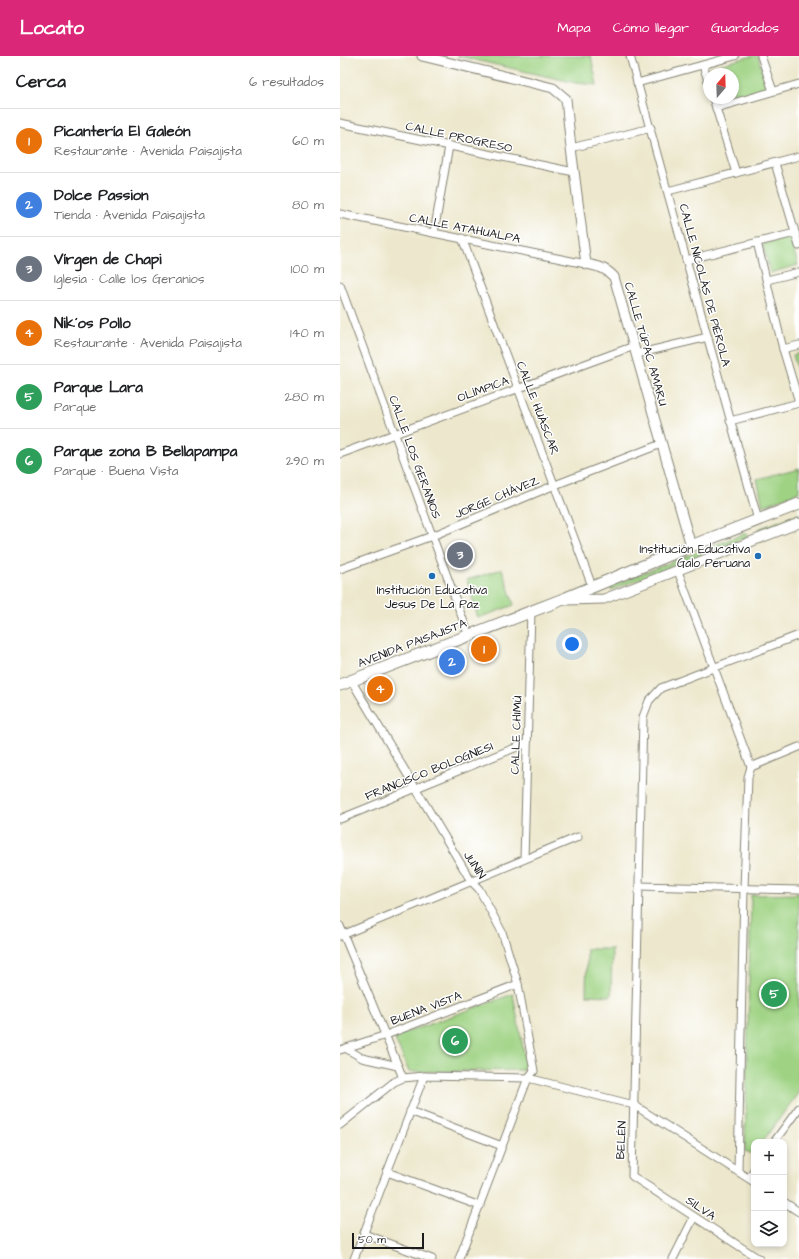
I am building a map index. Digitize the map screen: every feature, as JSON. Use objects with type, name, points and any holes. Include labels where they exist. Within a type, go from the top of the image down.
[{"type":"main road","name":"AVENIDA PAISAJISTA","points":[[340,685],[561,600],[691,546],[799,504]]},
{"type":"street","points":[[422,56],[553,88],[566,99],[586,264]]},
{"type":"street","name":"CALLE NICOLÁS DE PIÉROLA","points":[[630,56],[758,520]]},
{"type":"street","points":[[637,83],[735,56]]},
{"type":"street","points":[[761,56],[773,92]]},
{"type":"street","points":[[716,108],[799,84]]},
{"type":"street","points":[[715,104],[736,173]]},
{"type":"street","name":"CALLE PROGRESO","points":[[340,123],[574,172]]},
{"type":"street","points":[[571,148],[651,128]]},
{"type":"street","points":[[434,233],[449,146]]},
{"type":"street","points":[[668,191],[799,156]]},
{"type":"street","points":[[774,163],[799,246]]},
{"type":"street","name":"CALLE ATAHUALPA","points":[[340,214],[586,264]]},
{"type":"street","points":[[686,260],[795,233]]},
{"type":"street","name":"CALLE HUÁSCAR","points":[[462,238],[592,586]]},
{"type":"street","points":[[730,421],[799,403],[783,349],[757,242]]},
{"type":"street","name":"CALLE TÚPAC AMARU","points":[[586,264],[603,268],[614,277],[691,546]]},
{"type":"street","points":[[767,280],[799,272]]},
{"type":"street","name":"CALLE LOS GERANIOS","points":[[340,285],[469,636]]},
{"type":"street","name":"OLÍMPICA","points":[[340,454],[518,388],[635,350],[708,336]]},
{"type":"street","points":[[783,349],[799,345]]},
{"type":"street","name":"JORGE CHÁVEZ","points":[[340,569],[432,536],[554,485],[661,444]]},
{"type":"street","points":[[561,600],[604,599],[799,523]]},
{"type":"street","points":[[678,571],[751,767],[748,777],[744,888],[738,1171]]},
{"type":"street","name":"CALLE CHIMÚ","points":[[524,860],[531,611]]},
{"type":"street","points":[[714,667],[799,635]]},
{"type":"street","name":"BELÉN","points":[[632,1176],[643,718],[649,702],[661,688],[714,667]]},
{"type":"street","name":"JUNÍN","points":[[351,680],[471,882],[479,889],[502,932],[518,984],[534,1071],[528,1078]]},
{"type":"street","name":"FRANCISCO BOLOGNESI","points":[[340,819],[527,743]]},
{"type":"street","points":[[751,767],[799,747]]},
{"type":"street","points":[[342,936],[578,837]]},
{"type":"street","points":[[639,886],[799,890]]},
{"type":"street","points":[[340,926],[342,936],[386,1035],[403,1078]]},
{"type":"street","name":"BUENA VISTA","points":[[343,1049],[386,1035],[518,984]]},
{"type":"street","points":[[343,1049],[362,1058],[398,1066]]},
{"type":"street","points":[[340,1125],[394,1082],[403,1078],[424,1076],[528,1078],[634,1105],[751,1180]]},
{"type":"street","points":[[354,1259],[424,1076]]},
{"type":"street","points":[[459,1259],[528,1078]]},
{"type":"street","points":[[776,1139],[799,1108]]},
{"type":"street","points":[[410,1112],[502,1146]]},
{"type":"street","points":[[387,1172],[480,1206]]},
{"type":"street","name":"SILVA","points":[[632,1176],[755,1258]]},
{"type":"street","points":[[787,1204],[799,1212]]},
{"type":"street","points":[[673,1259],[694,1217]]},
{"type":"street","points":[[364,1234],[432,1259]]},
{"type":"green space","points":[[457,56],[591,56],[597,85],[576,83]]},
{"type":"green space","points":[[752,56],[758,56],[767,88],[739,95],[739,68],[708,68]]},
{"type":"green space","points":[[790,238],[798,265],[770,273],[763,244]]},
{"type":"green space","points":[[799,353],[799,375],[793,355]]},
{"type":"green space","points":[[799,468],[799,492],[763,506],[757,479]]},
{"type":"green space","points":[[799,514],[799,517],[759,532],[758,529]]},
{"type":"green space","points":[[746,533],[747,537],[611,590],[610,586]]},
{"type":"green space","points":[[502,569],[514,605],[478,618],[467,580]]},
{"type":"green space","points":[[799,894],[799,1092],[764,1139],[751,1139],[751,1153],[745,1151],[751,895]]},
{"type":"green space","points":[[587,949],[612,949],[611,996],[586,995]]},
{"type":"green space","points":[[513,994],[527,1070],[409,1072],[394,1037]]},
{"type":"place","name":"Vírgen de Chapi","points":[[460,555]]},
{"type":"place","name":"Institución Educativa Galo Peruana","points":[[758,556]]},
{"type":"place","name":"Institución Educativa Jesus De La Paz","points":[[432,576]]},
{"type":"place","name":"Picantería El Galeón","points":[[484,649]]},
{"type":"place","name":"Dolce Passion","points":[[452,662]]},
{"type":"place","name":"Nik´os Pollo","points":[[380,689]]},
{"type":"place","name":"Parque Lara","points":[[774,994]]},
{"type":"place","name":"Parque zona B Bellapampa","points":[[455,1041]]}]
